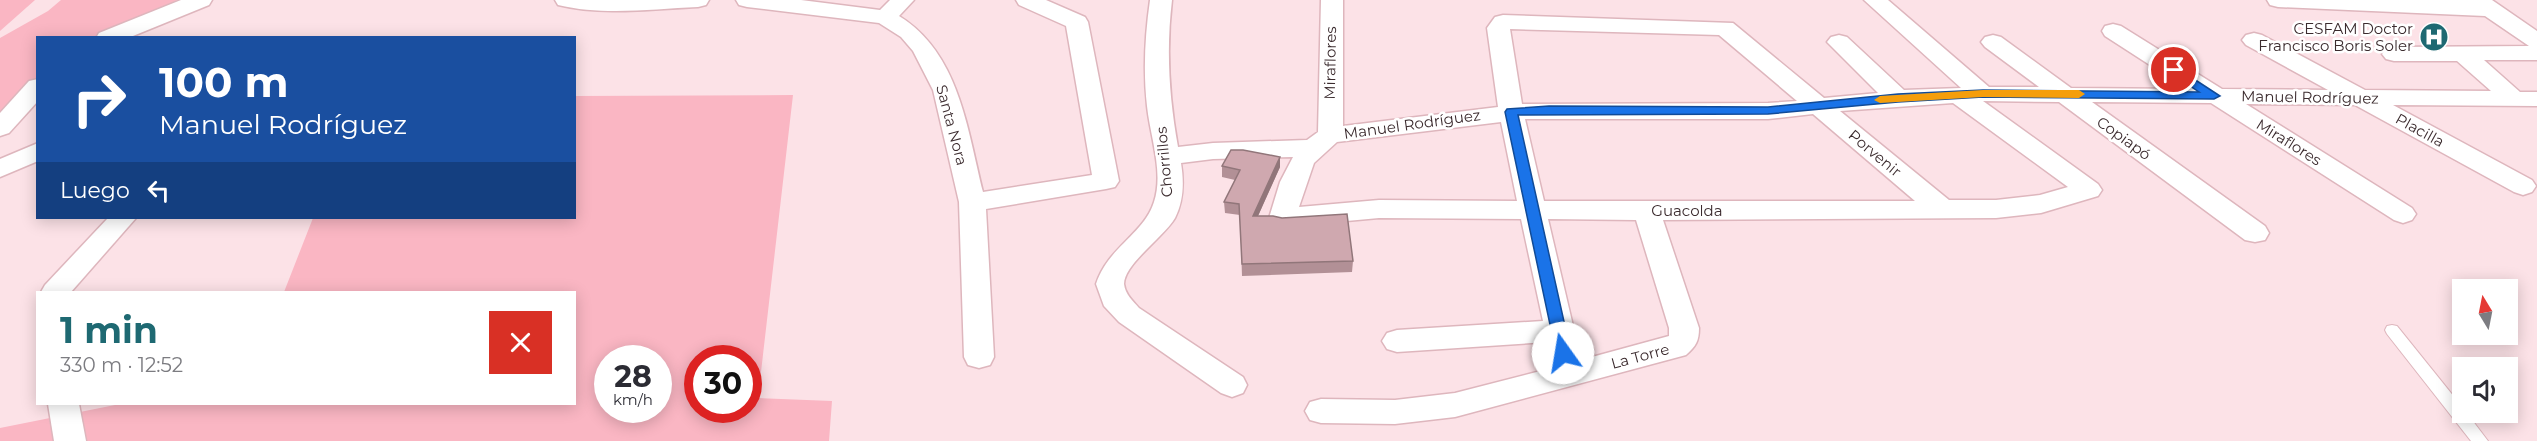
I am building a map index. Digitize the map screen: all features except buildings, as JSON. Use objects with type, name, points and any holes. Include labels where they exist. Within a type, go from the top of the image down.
[{"type":"street","points":[[116,36],[201,0]]},
{"type":"street","points":[[566,0],[610,4],[698,0]]},
{"type":"street","name":"Santa Nora","points":[[747,0],[894,8],[909,32],[923,48],[945,90],[972,202],[979,357]]},
{"type":"street","points":[[972,202],[1106,181],[1077,22],[1056,5],[1027,0]]},
{"type":"street","name":"Chorrillos","points":[[1161,0],[1157,34],[1157,77],[1170,190],[1164,215],[1152,232],[1117,264],[1112,272],[1110,289],[1117,304],[1128,315],[1232,385]]},
{"type":"street","name":"Miraflores","points":[[1321,141],[1332,0]]},
{"type":"street","points":[[1875,0],[1983,94]]},
{"type":"street","points":[[2278,0],[2483,4],[2537,41]]},
{"type":"street","name":"Porvenir","points":[[1511,112],[1498,28],[1503,22],[1725,28],[1942,209]]},
{"type":"street","name":"Miraflores","points":[[2113,32],[2403,214]]},
{"type":"street","name":"Placilla","points":[[2254,40],[2523,186]]},
{"type":"street","points":[[1839,42],[1898,98]]},
{"type":"street","name":"Copiapó","points":[[1993,42],[2255,233]]},
{"type":"street","points":[[2394,54],[2537,53]]},
{"type":"street","points":[[2463,54],[2526,99]]},
{"type":"street","points":[[0,128],[36,88]]},
{"type":"street","name":"Manuel Rodríguez","points":[[1167,156],[1321,141],[1511,112],[1549,110],[1760,111],[1957,94],[2526,99]]},
{"type":"street","name":"Guacolda","points":[[1321,141],[1299,163],[1282,218],[1379,209],[1647,211],[2019,207],[2067,198],[2090,190],[1957,94]]},
{"type":"street","points":[[1511,112],[1569,375]]},
{"type":"street","points":[[0,169],[36,153]]},
{"type":"street","name":"La Torre","points":[[1321,411],[1395,412],[1455,405],[1676,347],[1684,340],[1684,328],[1647,211]]},
{"type":"street","points":[[57,291],[122,219]]},
{"type":"street","points":[[1398,341],[1558,331]]},
{"type":"street","points":[[64,405],[70,441]]},
{"type":"lane","points":[[2392,330],[2480,441]]},
{"type":"shaded area","points":[[0,0],[35,0],[0,31]]},
{"type":"shaded area","points":[[61,0],[177,0],[116,36],[36,36],[36,88],[0,133],[0,38],[48,11]]},
{"type":"shaded area","points":[[793,95],[762,363],[762,345],[684,345],[684,423],[762,423],[762,398],[832,401],[829,441],[0,441],[0,428],[115,405],[576,405],[576,291],[284,291],[313,219],[576,219],[576,96]]},
{"type":"slow traffic","points":[[1880,100],[1942,95],[2079,94]]},
{"type":"place","name":"CESFAM Doctor Francisco Boris Soler","points":[[2434,37]]},
{"type":"route","points":[[1563,353],[1511,112],[1549,110],[1768,111],[1898,98],[1983,94],[2214,96],[2174,70]]}]
